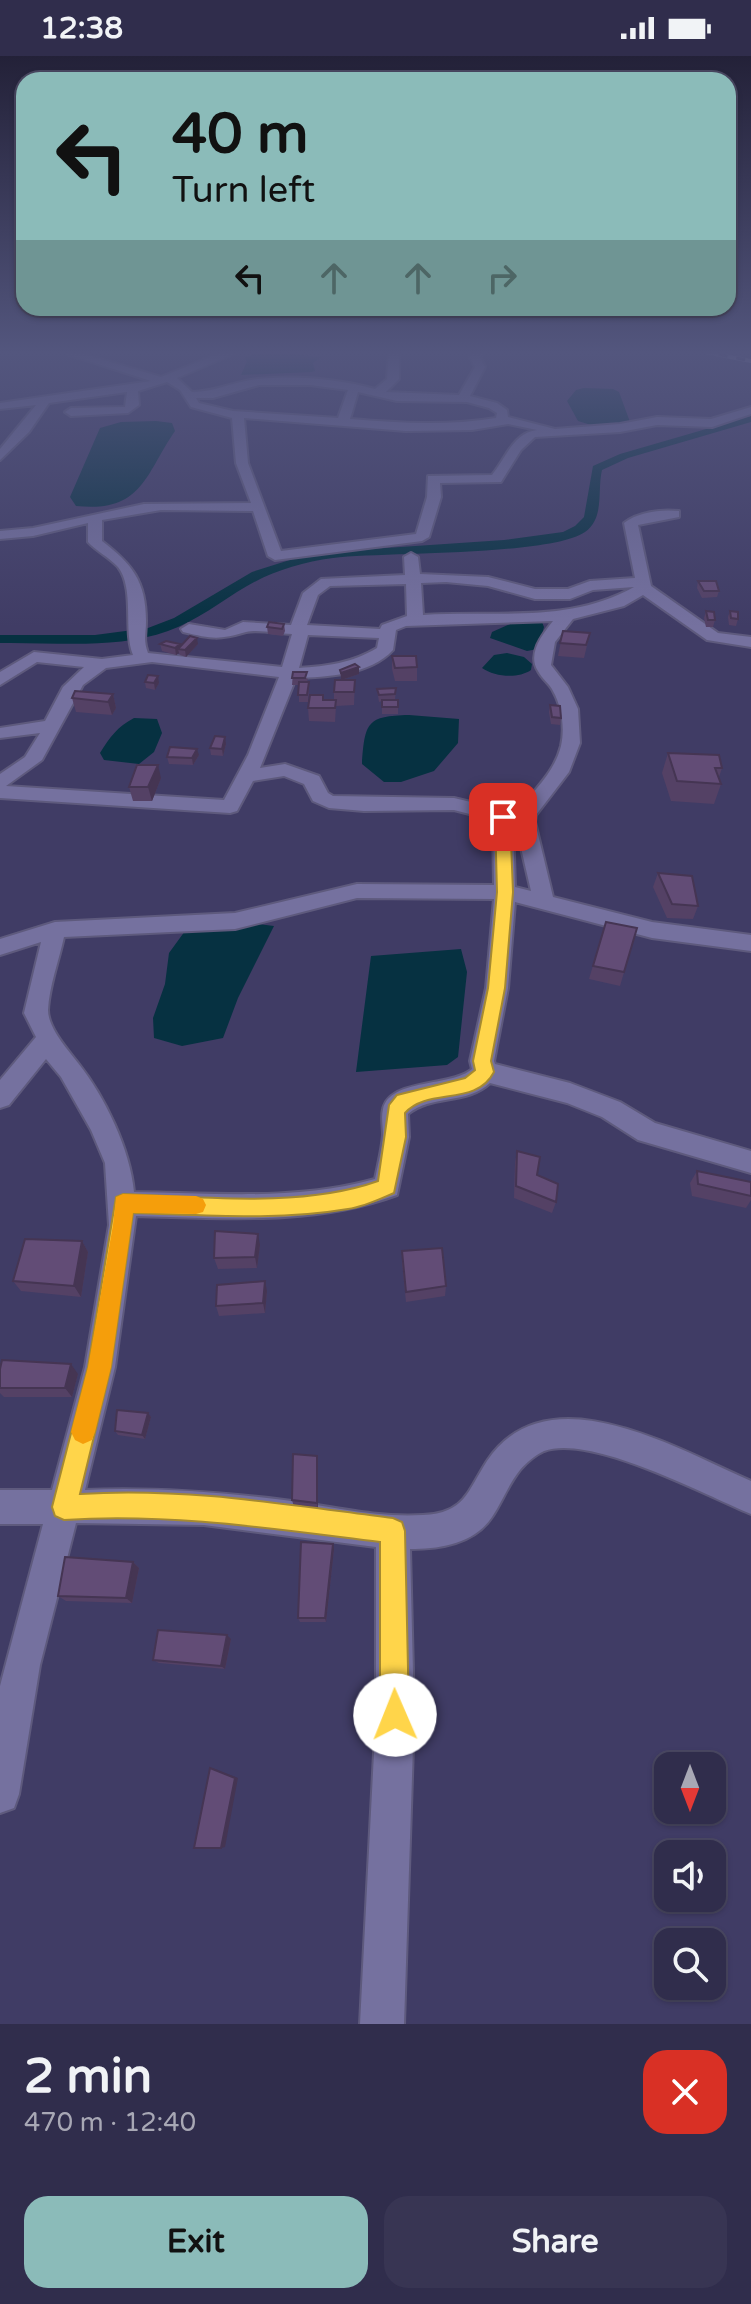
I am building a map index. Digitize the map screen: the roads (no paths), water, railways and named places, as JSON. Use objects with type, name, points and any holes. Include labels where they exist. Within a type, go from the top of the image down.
[{"type":"street","points":[[241,443],[242,463],[275,556],[422,537],[428,507],[434,497],[433,479],[496,479],[509,465],[521,443]]},
{"type":"street","points":[[0,535],[21,535],[95,517],[173,505],[259,507]]},
{"type":"street","points":[[644,585],[631,523],[674,514]]},
{"type":"street","points":[[95,517],[95,542],[124,565],[130,577],[135,640],[142,658]]},
{"type":"street","points":[[411,557],[416,589],[415,620]]},
{"type":"street","points":[[0,792],[230,807],[289,673],[311,593],[320,585],[412,578],[476,580],[535,594],[570,594],[590,586],[644,585],[713,637],[751,642]]},
{"type":"street","points":[[0,680],[34,657],[102,664],[162,658],[289,673],[328,672],[360,664],[385,650],[385,634],[395,624],[415,620],[566,617],[632,596],[644,585]]},
{"type":"street","points":[[544,902],[525,822],[527,813],[562,773],[571,738],[564,695],[543,666],[542,659],[554,632],[566,617]]},
{"type":"street","points":[[189,629],[226,634],[237,633],[243,627],[385,634]]},
{"type":"street","points":[[0,782],[32,760],[76,679],[102,664]]},
{"type":"street","points":[[0,733],[51,726]]},
{"type":"street","points":[[246,776],[285,770],[312,780],[320,797],[329,802],[364,805],[454,804],[525,822]]},
{"type":"street","points":[[485,1072],[482,1061],[497,988],[505,892],[503,817]]},
{"type":"street","points":[[0,947],[55,930],[235,921],[357,891],[505,892],[652,930],[751,943]]},
{"type":"street","points":[[0,1794],[22,1665],[100,1367],[123,1225],[118,1163],[70,1070],[48,1039],[36,1013],[55,930]]},
{"type":"street","points":[[0,1098],[48,1039]]},
{"type":"street","points":[[485,1072],[559,1090],[635,1122],[647,1132],[751,1162]]},
{"type":"street","points":[[123,1204],[242,1207],[311,1203],[351,1200],[387,1187],[396,1137],[395,1110],[404,1101],[419,1095],[471,1085],[485,1072]]},
{"type":"street","points":[[0,1507],[128,1503],[201,1507],[393,1531],[436,1531],[461,1526],[484,1500],[509,1456],[548,1434],[570,1434],[610,1443],[751,1498]]},
{"type":"street","points":[[382,2024],[395,1715],[393,1531]]},
{"type":"water","points":[[94,443],[168,443],[148,475],[129,497],[98,507],[76,506],[70,497]]},
{"type":"water","points":[[519,620],[542,622],[544,627],[538,649],[527,651],[490,638],[492,632]]},
{"type":"water","points":[[507,653],[524,657],[532,664],[531,670],[506,676],[482,668],[494,655]]},
{"type":"water","points":[[409,715],[459,719],[458,743],[434,771],[401,782],[384,782],[362,764],[367,730],[376,720],[384,717]]},
{"type":"water","points":[[134,718],[157,719],[162,733],[154,752],[139,764],[104,760],[100,753],[107,742],[118,729]]},
{"type":"water","points":[[251,923],[274,926],[238,998],[223,1038],[182,1046],[154,1038],[153,1018],[165,984],[169,953],[185,931]]},
{"type":"water","points":[[461,949],[467,972],[458,1057],[447,1065],[356,1072],[371,956]]},
{"type":"waterway","points":[[0,639],[95,639],[151,632],[193,614],[257,575],[312,557],[504,544],[568,534],[580,529],[590,517],[597,468],[624,456],[669,443]]}]
